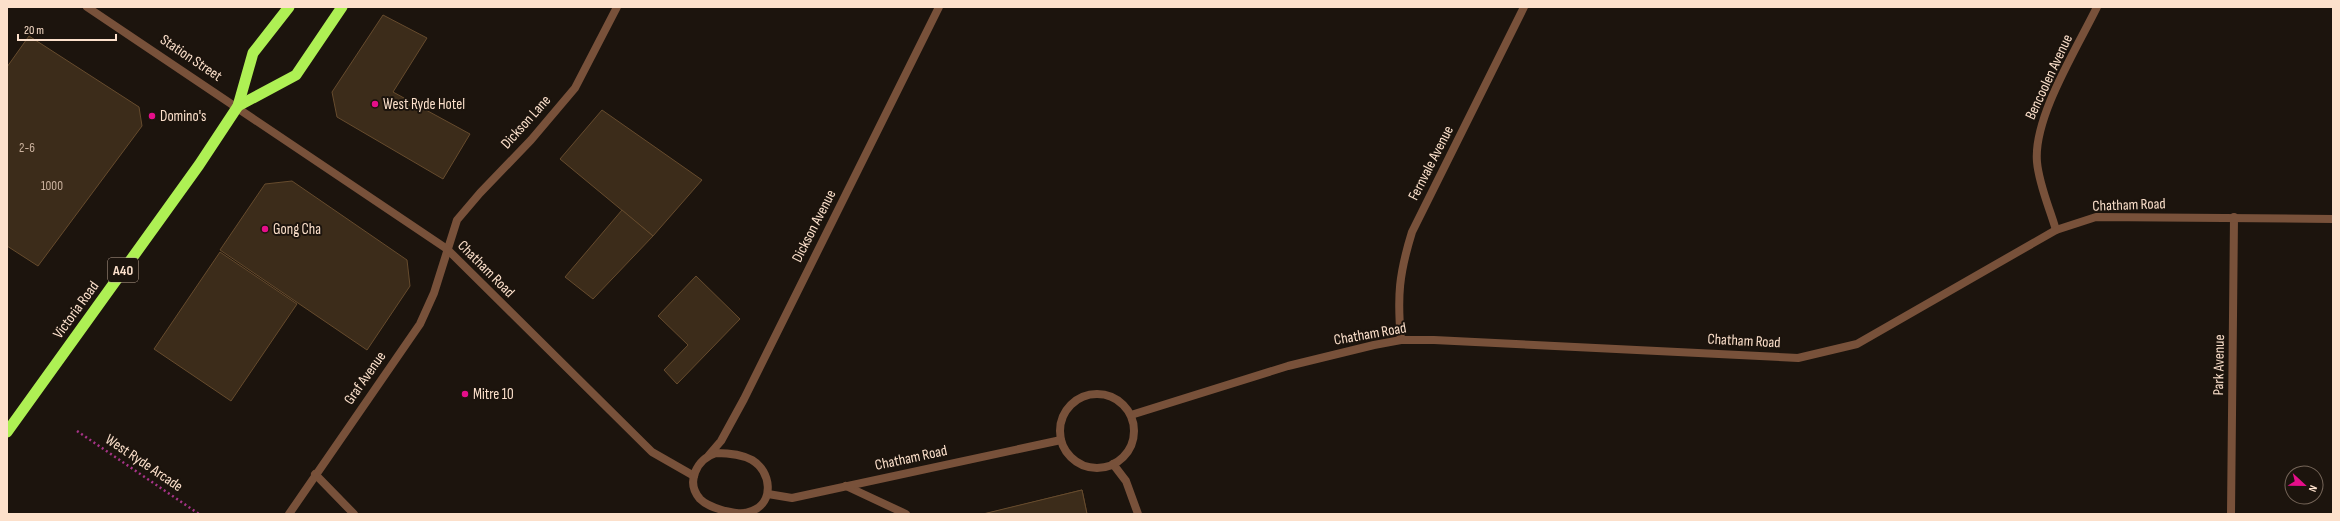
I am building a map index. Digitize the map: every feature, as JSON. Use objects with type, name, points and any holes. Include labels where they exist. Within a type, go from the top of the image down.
[{"type":"highway","name":"Victoria Road","points":[[7,432],[199,165],[238,106],[253,53],[289,7]]},
{"type":"highway","name":"Victoria Road","points":[[238,106],[296,75],[342,7]]},
{"type":"street","name":"Station Street","points":[[88,7],[238,106]]},
{"type":"street","name":"Dickson Lane","points":[[448,249],[457,220],[480,193],[531,140],[575,88],[617,7]]},
{"type":"street","name":"Dickson Avenue","points":[[709,456],[721,441],[744,400],[939,7]]},
{"type":"street","name":"Fernvale Avenue","points":[[1401,340],[1398,307],[1401,270],[1412,232],[1524,7]]},
{"type":"street","name":"Bencoolen Avenue","points":[[2056,230],[2037,164],[2037,141],[2044,114],[2097,7]]},
{"type":"street","name":"Chatham Road","points":[[238,106],[302,152],[448,249],[652,452],[694,476]]},
{"type":"street","name":"Chatham Road","points":[[1130,415],[1288,366],[1401,340],[1434,340],[1798,358],[1857,344],[2056,230],[2096,217],[2333,219]]},
{"type":"street","name":"Park Avenue","points":[[2232,514],[2234,217]]},
{"type":"street","name":"Graf Avenue","points":[[288,514],[420,324],[434,293],[448,249]]},
{"type":"street","points":[[1098,394],[1111,396],[1119,401],[1130,415],[1134,426],[1129,448],[1123,457],[1113,464],[1103,468],[1092,468],[1081,465],[1072,459],[1065,450],[1061,440],[1061,422],[1064,413],[1069,406],[1085,396],[1098,394]]},
{"type":"street","name":"Chatham Road","points":[[768,494],[792,498],[1061,440]]},
{"type":"street","points":[[724,453],[752,460],[764,471],[767,478],[768,494],[761,505],[752,511],[736,514],[727,513],[706,504],[700,499],[694,484],[694,476],[701,462],[709,456],[724,453]]},
{"type":"street","points":[[1113,464],[1126,481],[1138,514]]},
{"type":"street","points":[[315,474],[354,514]]},
{"type":"street","points":[[846,486],[906,514]]},
{"type":"path","name":"West Ryde Arcade","points":[[77,430],[199,514]]},
{"type":"building","name":"West Ryde Hotel","points":[[383,15],[427,38],[393,92],[470,134],[443,179],[337,117],[332,92]]},
{"type":"building","points":[[29,36],[139,107],[142,126],[38,266],[7,246],[7,67]]},
{"type":"building","points":[[602,110],[702,180],[653,236],[560,159]]},
{"type":"building","points":[[292,181],[407,260],[410,286],[367,350],[220,250],[265,184]]},
{"type":"building","points":[[622,210],[653,236],[593,299],[565,277]]},
{"type":"building","points":[[220,252],[297,304],[231,401],[154,349]]},
{"type":"building","points":[[696,276],[740,319],[677,384],[664,370],[688,345],[658,316]]},
{"type":"building","points":[[1082,490],[1087,514],[983,514],[989,513]]},
{"type":"building","points":[[1082,490],[1087,514],[983,514]]},
{"type":"place","name":"West Ryde Hotel","points":[[375,104]]},
{"type":"place","name":"Domino's","points":[[152,116]]},
{"type":"place","name":"Gong Cha","points":[[265,229]]},
{"type":"place","name":"Mitre 10","points":[[465,394]]}]
